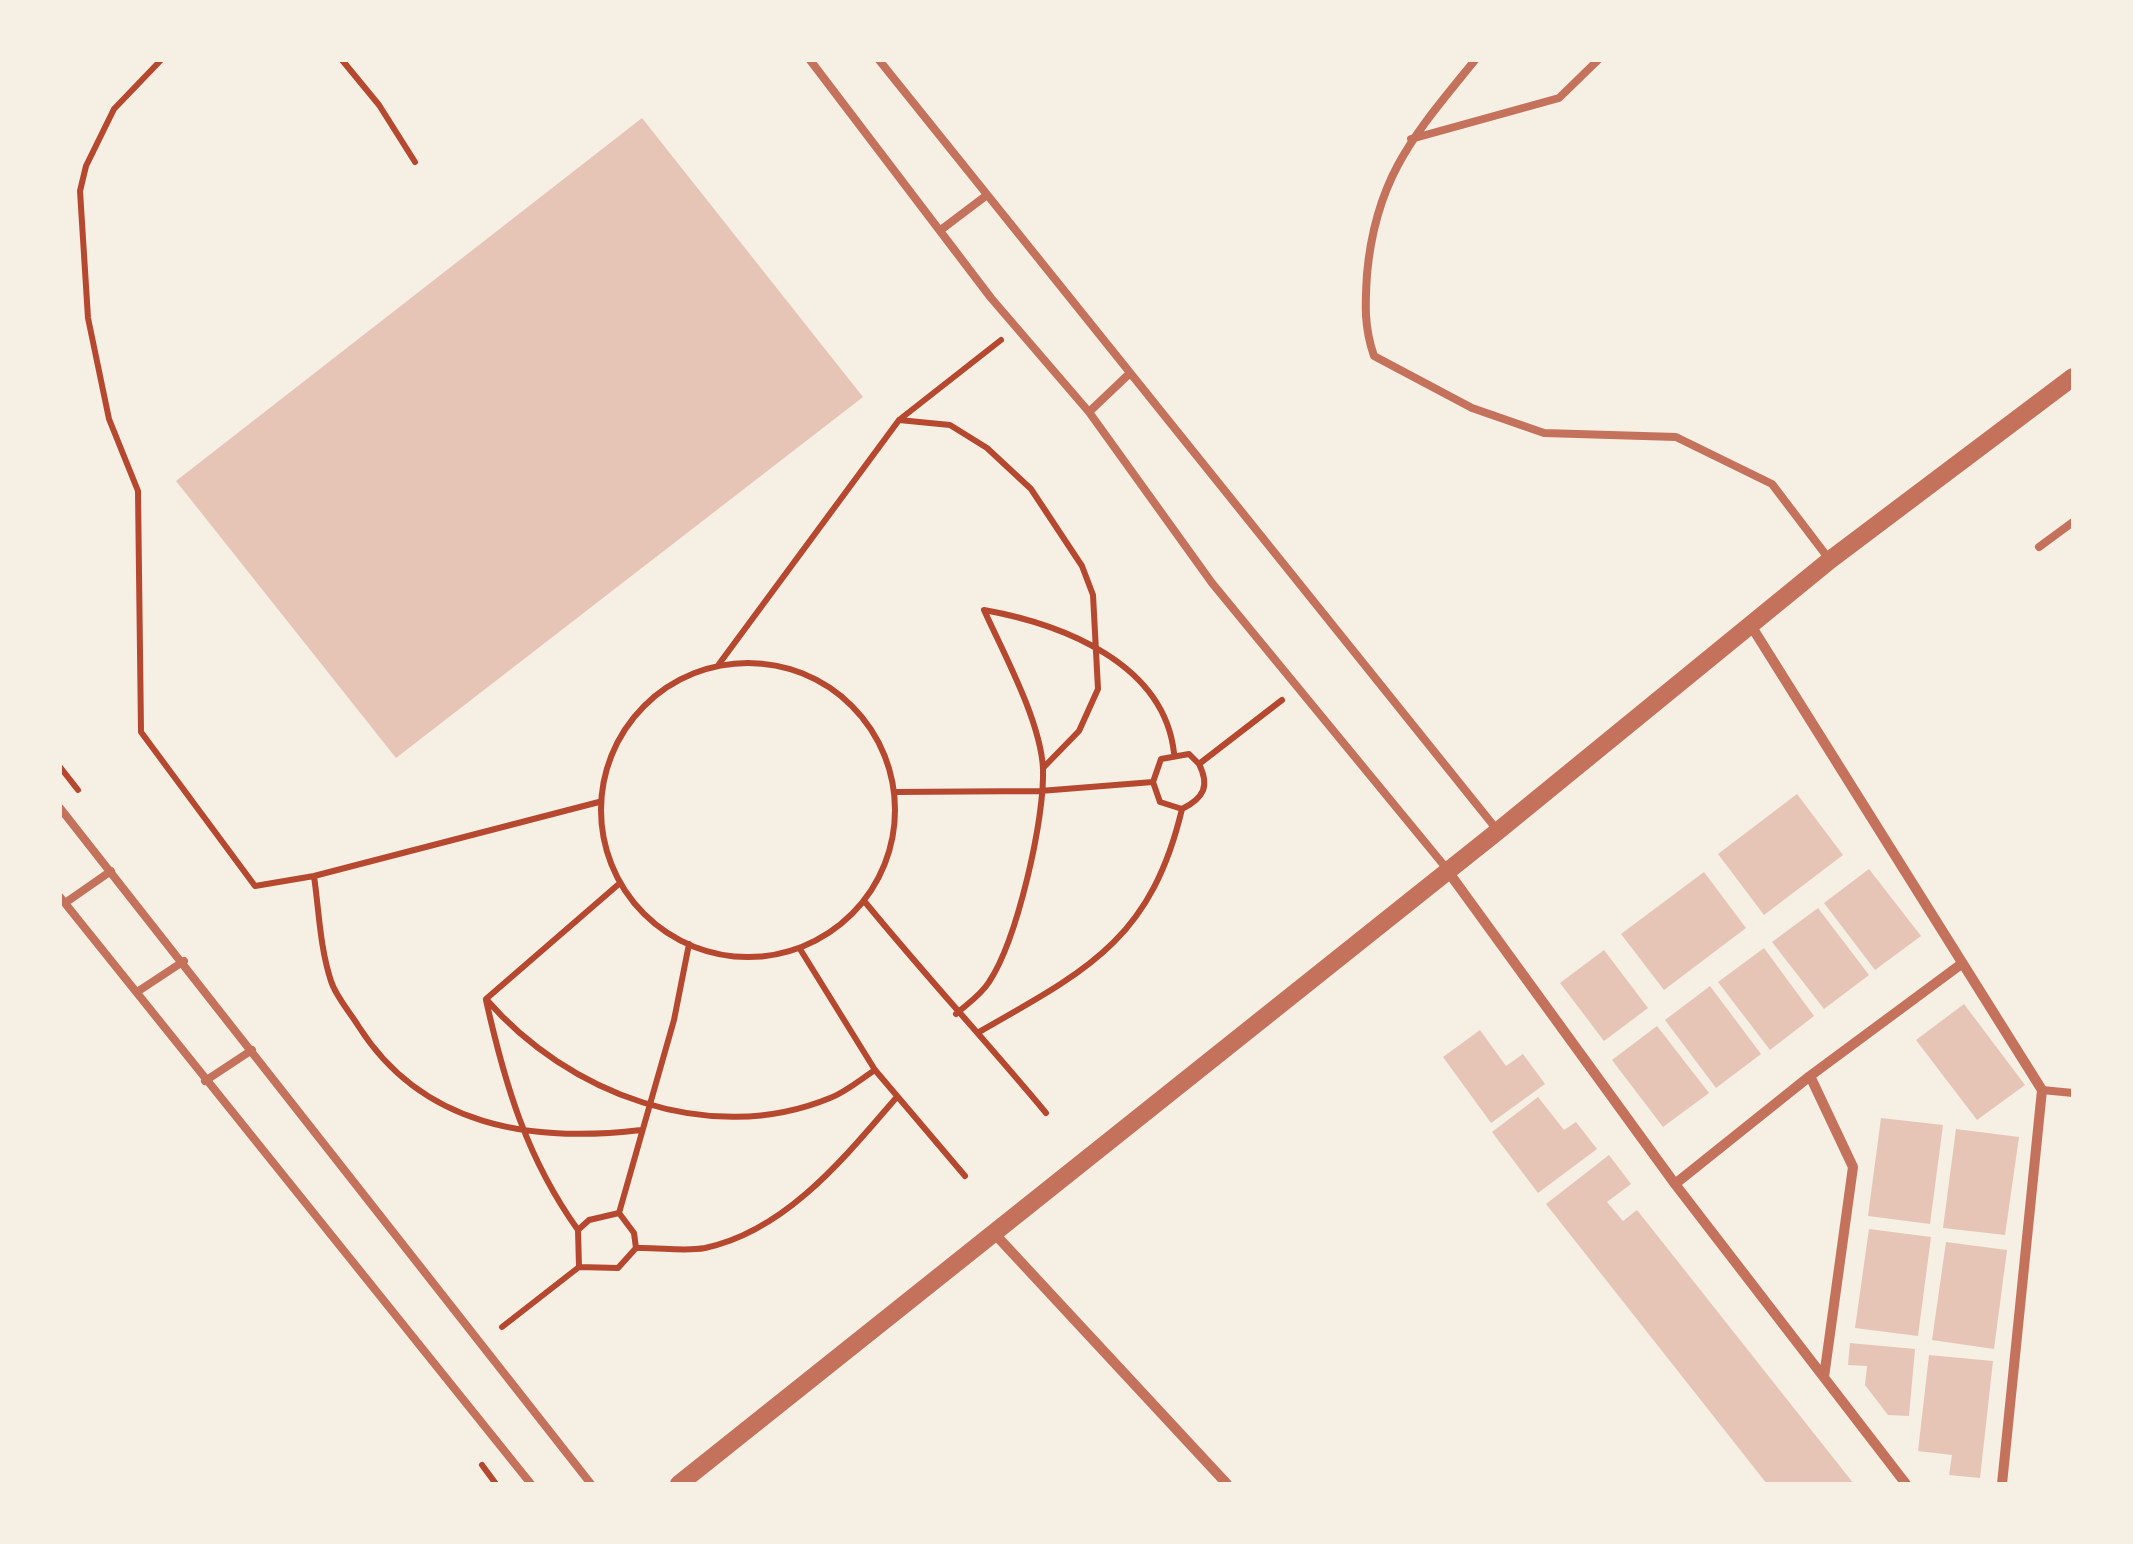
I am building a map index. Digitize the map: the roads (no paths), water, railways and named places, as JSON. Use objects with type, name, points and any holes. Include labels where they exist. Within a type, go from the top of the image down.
[{"type":"street","points":[[679,1484],[1830,560],[2073,378]]},
{"type":"street","points":[[1750,624],[1960,965],[2042,1090],[2002,1484]]},
{"type":"street","points":[[1447,870],[1675,1184],[1906,1484]]},
{"type":"street","points":[[1675,1184],[1810,1076],[1960,965]]},
{"type":"street","points":[[1810,1076],[1853,1167],[1824,1377]]},
{"type":"street","points":[[993,1231],[1227,1484]]},
{"type":"lane","points":[[810,60],[992,298],[1089,412],[1212,583],[1447,870]]},
{"type":"lane","points":[[879,60],[1498,830]]},
{"type":"lane","points":[[1476,60],[1411,139],[1383,190],[1369,257],[1363,324],[1374,356],[1472,408],[1544,433],[1676,437],[1772,484],[1830,560]]},
{"type":"lane","points":[[1411,139],[1559,98],[1598,60]]},
{"type":"lane","points":[[942,229],[987,195]]},
{"type":"lane","points":[[1089,412],[1130,374]]},
{"type":"lane","points":[[2039,546],[2073,522]]},
{"type":"lane","points":[[60,808],[184,961],[591,1484]]},
{"type":"lane","points":[[110,871],[62,900],[532,1484]]},
{"type":"lane","points":[[137,992],[184,961]]},
{"type":"lane","points":[[206,1081],[252,1050]]},
{"type":"lane","points":[[2042,1090],[2073,1093]]}]
